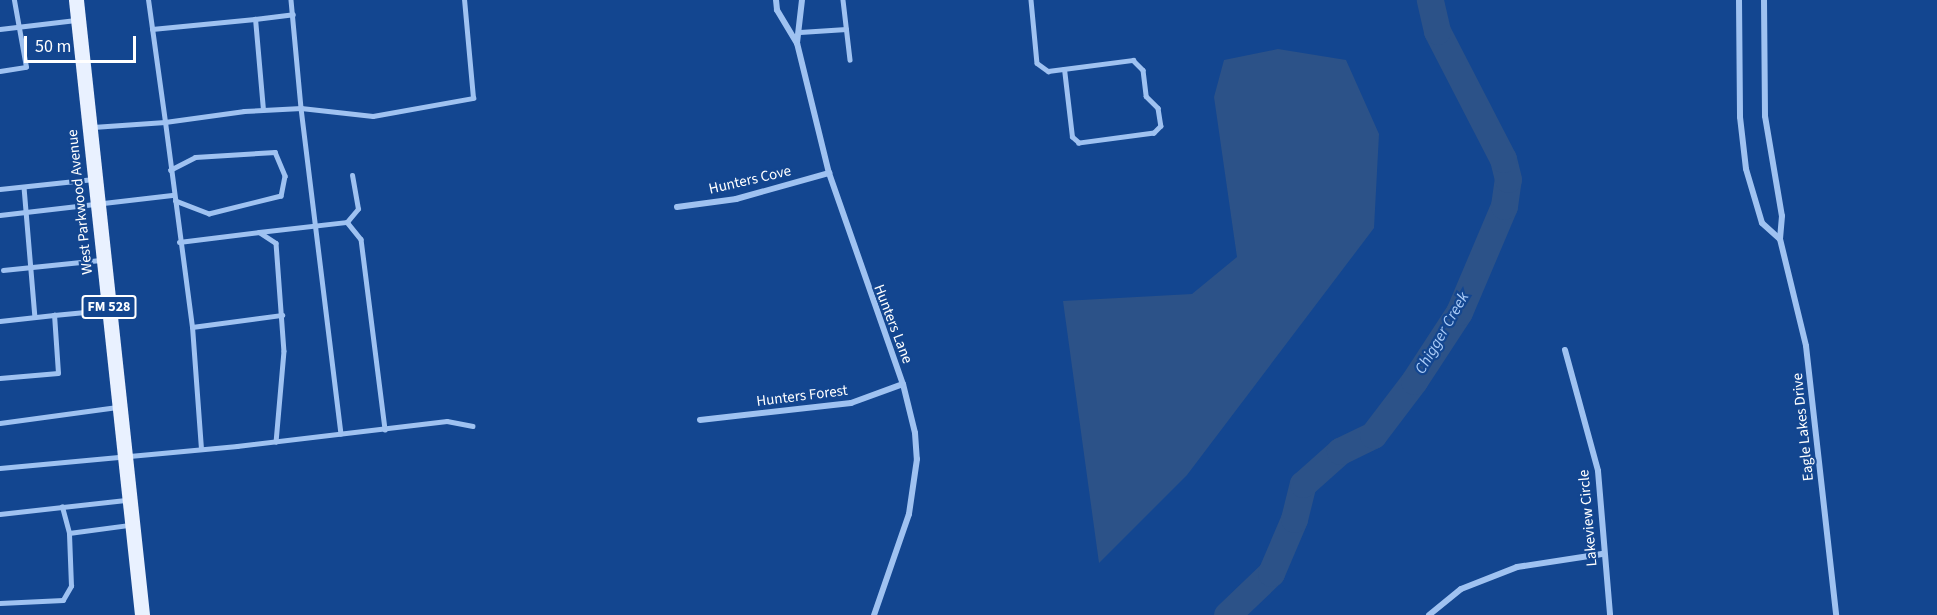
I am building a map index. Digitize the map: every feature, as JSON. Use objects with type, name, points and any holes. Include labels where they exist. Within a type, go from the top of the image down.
[{"type":"main road","name":"West Parkwood Avenue","points":[[76,0],[141,615]]},
{"type":"street","name":"Hunters Lane","points":[[776,0],[781,18],[797,43],[828,172],[903,384],[915,433],[915,484],[909,514],[874,615]]},
{"type":"street","name":"Hunters Lane","points":[[797,43],[802,0]]},
{"type":"street","name":"Eagle Lakes Drive","points":[[1739,0],[1740,117],[1746,169],[1762,223],[1780,239]]},
{"type":"street","name":"Eagle Lakes Drive","points":[[1764,0],[1765,116],[1782,216],[1780,239],[1806,346],[1836,615]]},
{"type":"street","name":"Hunters Cove","points":[[677,207],[736,199],[828,172]]},
{"type":"street","name":"Lakeview Circle","points":[[1565,350],[1598,471],[1602,554],[1610,615]]},
{"type":"street","name":"Hunters Forest","points":[[700,420],[851,403],[903,384]]},
{"type":"street","points":[[1429,615],[1461,589],[1517,567],[1602,554]]},
{"type":"lane","points":[[0,71],[26,67],[14,0]]},
{"type":"lane","points":[[148,0],[192,327],[201,449]]},
{"type":"lane","points":[[291,0],[314,226],[341,434]]},
{"type":"lane","points":[[90,128],[301,108],[373,116],[473,98],[464,0]]},
{"type":"lane","points":[[843,0],[850,60]]},
{"type":"lane","points":[[1031,0],[1037,63],[1048,71],[1133,60],[1143,70],[1146,96],[1158,108],[1161,126],[1154,133],[1079,143],[1072,137],[1064,69]]},
{"type":"lane","points":[[152,29],[293,14]]},
{"type":"lane","points":[[255,19],[263,110]]},
{"type":"lane","points":[[0,29],[78,20]]},
{"type":"lane","points":[[800,32],[846,28]]},
{"type":"lane","points":[[0,215],[98,203],[174,198],[209,214],[281,196],[285,176],[275,152],[195,157],[170,170]]},
{"type":"lane","points":[[180,242],[347,222],[357,209],[352,176]]},
{"type":"lane","points":[[0,189],[95,179]]},
{"type":"lane","points":[[24,187],[35,317]]},
{"type":"lane","points":[[347,222],[361,239],[385,429]]},
{"type":"lane","points":[[259,232],[276,243],[282,315],[283,361],[276,442]]},
{"type":"lane","points":[[3,270],[104,260]]},
{"type":"lane","points":[[0,321],[109,309]]},
{"type":"lane","points":[[0,378],[58,373],[54,315]]},
{"type":"lane","points":[[192,327],[282,315]]},
{"type":"lane","points":[[0,423],[119,407]]},
{"type":"lane","points":[[0,468],[276,442],[447,421],[473,426]]},
{"type":"lane","points":[[0,514],[129,500]]},
{"type":"lane","points":[[0,603],[63,600],[71,586],[69,533],[62,507]]},
{"type":"lane","points":[[69,533],[132,524]]},
{"type":"water","points":[[1278,49],[1346,60],[1379,134],[1374,228],[1187,475],[1099,563],[1063,301],[1192,294],[1237,257],[1214,97],[1224,60]]},
{"type":"waterway","name":"Chigger Creek","points":[[1227,615],[1271,573],[1294,519],[1303,484],[1340,451],[1373,435],[1414,381],[1459,312],[1504,206],[1508,179],[1503,159],[1437,31],[1430,0]]}]
